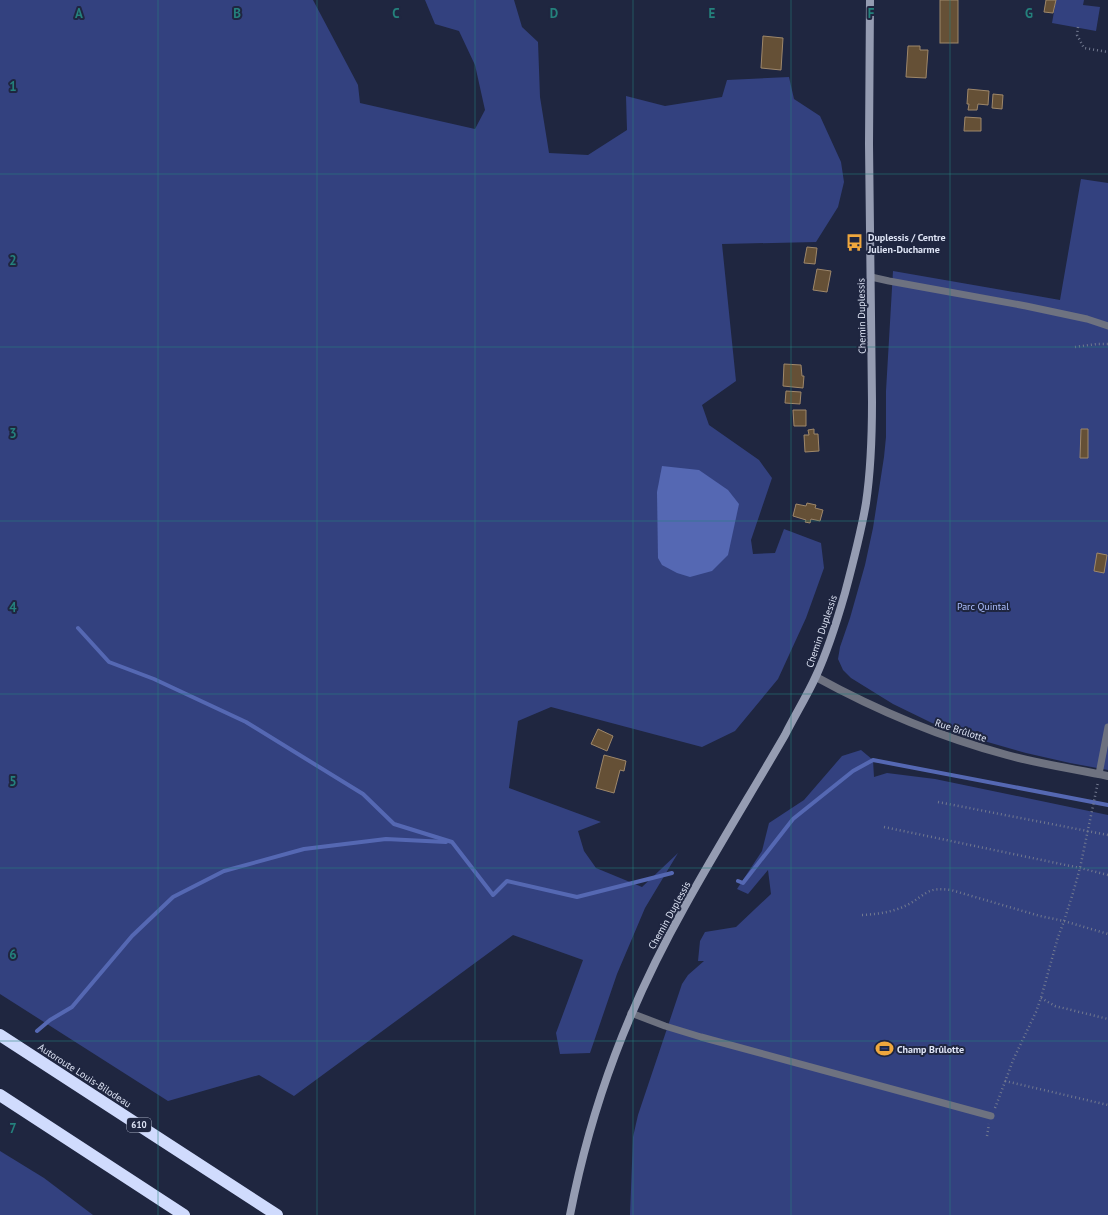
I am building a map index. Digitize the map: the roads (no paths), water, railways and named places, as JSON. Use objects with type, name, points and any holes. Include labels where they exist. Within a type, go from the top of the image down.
[{"type":"highway","name":"Autoroute Louis-Bilodeau","points":[[0,1034],[277,1215]]},
{"type":"highway","points":[[0,1095],[184,1215]]},
{"type":"street","name":"Chemin Duplessis","points":[[570,1215],[582,1157],[592,1121],[610,1066],[631,1013],[658,955],[763,773],[816,677],[838,618],[859,536],[866,504],[872,439],[869,144],[870,0]]},
{"type":"street","name":"Rue Brûlotte","points":[[816,677],[893,716],[969,744],[1028,760],[1108,776]]},
{"type":"lane","points":[[871,277],[1026,306],[1086,319],[1108,326]]},
{"type":"lane","points":[[1099,774],[1108,727]]},
{"type":"lane","points":[[631,1013],[666,1026],[706,1038],[991,1116]]},
{"type":"waterway","points":[[78,628],[109,662],[154,679],[246,722],[363,794],[394,824],[452,842],[493,895],[507,881],[577,897],[672,873]]},
{"type":"waterway","points":[[738,881],[743,883],[793,819],[853,771],[873,760],[1108,805]]},
{"type":"waterway","points":[[37,1031],[50,1020],[72,1007],[132,936],[173,897],[224,871],[304,849],[386,839],[446,842]]},
{"type":"place","name":"Duplessis / Centre Julien-Ducharme","points":[[855,243]]},
{"type":"place","name":"Champ Brûlotte","points":[[884,1049]]},
{"type":"park label","name":"Parc Quintal","points":[[983,606]]}]
